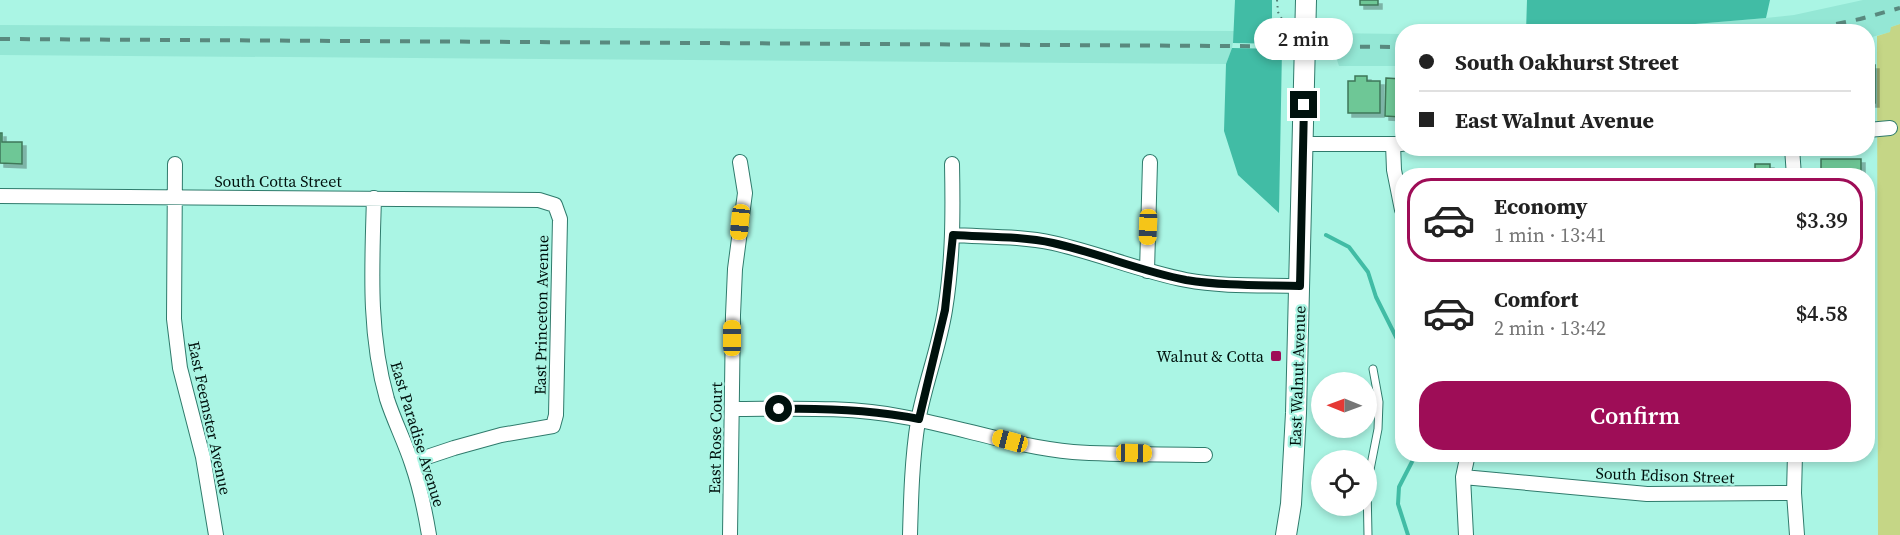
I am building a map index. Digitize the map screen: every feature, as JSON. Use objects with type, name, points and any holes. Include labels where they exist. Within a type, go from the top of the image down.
[{"type":"main road","name":"East Walnut Avenue","points":[[1286,535],[1291,504],[1296,413],[1306,0]]},
{"type":"street","points":[[1875,129],[1890,128]]},
{"type":"street","points":[[1302,144],[1395,144]]},
{"type":"street","points":[[1395,175],[1396,156]]},
{"type":"street","name":"East Rose Court","points":[[730,535],[735,269],[745,193],[740,162]]},
{"type":"street","points":[[1147,271],[1150,162]]},
{"type":"street","name":"East Feemster Avenue","points":[[175,164],[174,319],[180,368],[203,457],[216,535]]},
{"type":"street","points":[[910,535],[911,480],[919,419],[945,310],[953,235],[952,164]]},
{"type":"street","name":"South Cotta Street","points":[[0,196],[539,200],[555,205]]},
{"type":"street","name":"East Paradise Avenue","points":[[374,198],[372,304],[376,350],[387,400],[412,462],[423,499],[429,535]]},
{"type":"street","name":"East Princeton Avenue","points":[[412,462],[501,435],[553,426],[556,415],[560,219],[555,205]]},
{"type":"street","points":[[953,235],[1007,237],[1052,243],[1147,271],[1187,280],[1221,284],[1300,286]]},
{"type":"street","points":[[732,409],[840,409],[875,412],[919,419],[1010,441],[1074,452],[1205,455]]},
{"type":"street","points":[[1466,462],[1463,477],[1466,535]]},
{"type":"street","points":[[1795,462],[1797,535]]},
{"type":"street","name":"South Edison Street","points":[[1463,477],[1638,493],[1794,493]]},
{"type":"lane","points":[[1368,535],[1367,485],[1378,429],[1379,402],[1373,369]]},
{"type":"path","points":[[1277,0],[1278,12],[1283,21],[1284,54]]},
{"type":"shaded area","points":[[1235,0],[1272,0],[1272,19],[1282,20],[1282,44],[1233,43]]},
{"type":"shaded area","points":[[1527,0],[1770,0],[1766,18],[1695,24],[1526,24]]},
{"type":"shaded area","points":[[1863,0],[1900,0],[1900,24],[1891,27],[1891,32],[1875,36],[1875,24],[1695,24],[1794,15]]},
{"type":"shaded area","points":[[1900,24],[1900,535],[1878,535],[1877,36],[1890,32],[1891,27]]},
{"type":"shaded area","points":[[0,25],[1235,31],[1226,64],[0,55]]},
{"type":"shaded area","points":[[1328,33],[1395,34],[1395,66],[1339,66]]},
{"type":"shaded area","points":[[1232,48],[1282,49],[1279,213],[1238,175],[1224,131],[1226,64]]},
{"type":"building","points":[[1360,0],[1378,0],[1378,5],[1360,5]]},
{"type":"building","points":[[1355,76],[1367,76],[1367,81],[1380,81],[1380,113],[1348,113],[1348,81],[1355,81]]},
{"type":"building","points":[[1386,78],[1395,79],[1395,117],[1385,116]]},
{"type":"building","points":[[0,133],[2,133],[2,142],[22,142],[22,164],[0,163]]},
{"type":"building","points":[[1821,159],[1861,159],[1861,168],[1821,168]]},
{"type":"building","points":[[1755,164],[1770,164],[1770,168],[1755,168]]},
{"type":"waterway","points":[[1326,235],[1349,247],[1368,272],[1376,297],[1395,335]]},
{"type":"waterway","points":[[1408,535],[1398,504],[1399,487],[1412,462]]},
{"type":"railway","points":[[1836,24],[1900,8]]},
{"type":"railway","points":[[0,39],[1395,47]]},
{"type":"place","name":"Walnut & Cotta","points":[[1276,356]]},
{"type":"route","points":[[779,409],[840,409],[919,419],[938,348],[945,310],[953,235],[1007,237],[1052,243],[1147,271],[1187,280],[1221,284],[1300,286],[1304,105]]}]
